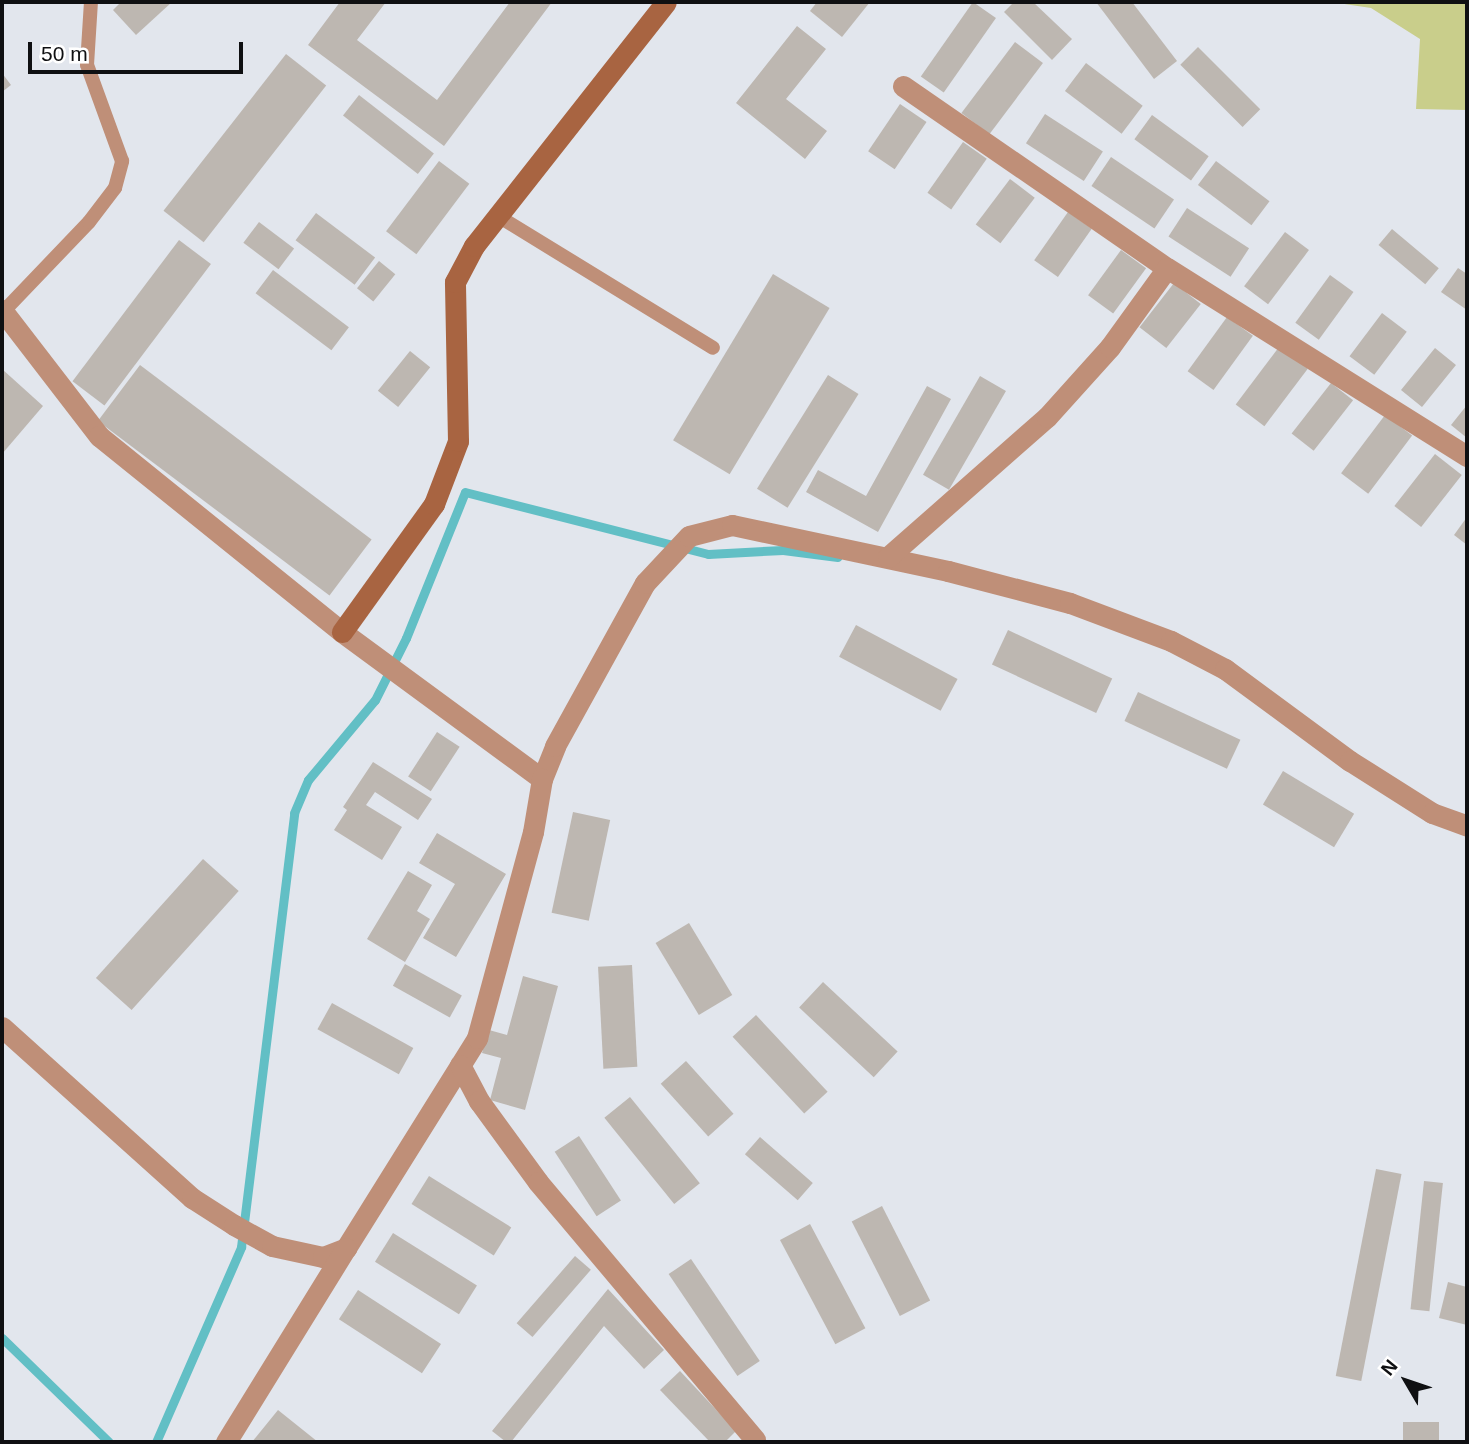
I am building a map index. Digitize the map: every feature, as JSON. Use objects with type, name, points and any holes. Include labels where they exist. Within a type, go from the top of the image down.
[{"type":"street","points":[[342,632],[434,504],[458,441],[455,282],[498,216],[666,2]]},
{"type":"street","points":[[903,86],[1167,268],[1467,456]]},
{"type":"street","points":[[888,557],[1047,416],[1110,347],[1167,268]]},
{"type":"street","points":[[3,311],[99,436],[342,632],[542,779]]},
{"type":"street","points":[[226,1442],[477,1038],[494,986],[542,779],[555,746],[645,583],[689,536],[732,525],[888,557],[1070,603],[1171,641],[1225,669],[1350,761],[1432,813],[1467,826]]},
{"type":"street","points":[[2,1027],[192,1198],[272,1246],[323,1257],[346,1248]]},
{"type":"street","points":[[460,1065],[479,1101],[538,1182],[755,1440]]},
{"type":"lane","points":[[3,311],[89,222],[116,188],[122,161],[87,65],[90,2]]},
{"type":"lane","points":[[498,216],[713,348]]},
{"type":"green space","points":[[1331,2],[1467,2],[1467,110],[1416,109],[1420,39],[1371,8]]},
{"type":"building","points":[[121,2],[172,2],[136,35],[113,10]]},
{"type":"building","points":[[340,2],[386,2],[357,40],[437,100],[510,2],[552,2],[444,146],[308,45]]},
{"type":"building","points":[[817,2],[870,2],[842,37],[810,11]]},
{"type":"building","points":[[973,2],[996,18],[944,93],[921,77]]},
{"type":"building","points":[[1014,2],[1033,2],[1072,39],[1052,60],[1004,12]]},
{"type":"building","points":[[1096,2],[1132,2],[1177,61],[1154,79]]},
{"type":"building","points":[[797,26],[826,49],[786,99],[827,131],[805,159],[736,103]]},
{"type":"building","points":[[1015,42],[1043,63],[989,134],[961,113]]},
{"type":"building","points":[[1198,47],[1260,109],[1243,127],[1180,65]]},
{"type":"building","points":[[286,54],[326,85],[204,242],[163,211]]},
{"type":"building","points":[[1086,63],[1143,106],[1122,134],[1065,91]]},
{"type":"building","points":[[2,73],[11,85],[2,92]]},
{"type":"building","points":[[359,95],[434,153],[418,174],[343,115]]},
{"type":"building","points":[[900,104],[927,122],[895,169],[868,151]]},
{"type":"building","points":[[1045,114],[1103,152],[1084,181],[1026,143]]},
{"type":"building","points":[[1152,115],[1209,156],[1191,180],[1134,139]]},
{"type":"building","points":[[963,142],[987,159],[951,209],[927,193]]},
{"type":"building","points":[[1111,157],[1174,199],[1154,229],[1091,186]]},
{"type":"building","points":[[439,161],[469,184],[416,254],[386,231]]},
{"type":"building","points":[[1216,161],[1270,201],[1251,225],[1198,185]]},
{"type":"building","points":[[1010,179],[1035,198],[1000,243],[976,225]]},
{"type":"building","points":[[1187,208],[1249,248],[1231,277],[1168,237]]},
{"type":"building","points":[[1068,212],[1092,229],[1058,277],[1034,260]]},
{"type":"building","points":[[316,213],[375,258],[355,285],[296,240]]},
{"type":"building","points":[[259,222],[294,248],[278,269],[243,243]]},
{"type":"building","points":[[1392,229],[1439,268],[1425,284],[1379,245]]},
{"type":"building","points":[[1285,232],[1309,250],[1268,304],[1244,286]]},
{"type":"building","points":[[179,240],[211,264],[104,405],[72,381]]},
{"type":"building","points":[[1121,250],[1146,268],[1113,314],[1088,295]]},
{"type":"building","points":[[379,261],[395,274],[373,301],[357,288]]},
{"type":"building","points":[[1458,268],[1467,274],[1467,310],[1441,292]]},
{"type":"building","points":[[273,270],[349,327],[331,350],[256,293]]},
{"type":"building","points":[[773,274],[830,308],[730,474],[673,440]]},
{"type":"building","points":[[1330,275],[1353,292],[1319,340],[1295,323]]},
{"type":"building","points":[[1174,283],[1201,304],[1166,348],[1140,327]]},
{"type":"building","points":[[1382,313],[1407,332],[1374,375],[1350,356]]},
{"type":"building","points":[[1227,317],[1253,336],[1214,390],[1188,371]]},
{"type":"building","points":[[1279,347],[1308,369],[1264,426],[1236,405]]},
{"type":"building","points":[[1435,348],[1456,365],[1422,407],[1401,390]]},
{"type":"building","points":[[410,351],[430,367],[398,407],[378,391]]},
{"type":"building","points":[[140,365],[372,540],[329,595],[98,421]]},
{"type":"building","points":[[2,369],[43,406],[2,454]]},
{"type":"building","points":[[828,375],[859,394],[788,508],[757,489]]},
{"type":"building","points":[[980,376],[1006,391],[949,490],[923,475]]},
{"type":"building","points":[[1331,383],[1353,400],[1314,451],[1292,433]]},
{"type":"building","points":[[927,386],[951,399],[878,532],[806,492],[818,470],[866,496]]},
{"type":"building","points":[[1467,405],[1467,438],[1451,425]]},
{"type":"building","points":[[1385,415],[1412,435],[1368,494],[1341,473]]},
{"type":"building","points":[[1435,454],[1462,475],[1421,527],[1394,506]]},
{"type":"building","points":[[1467,517],[1467,545],[1454,535]]},
{"type":"building","points":[[856,625],[958,679],[941,711],[839,657]]},
{"type":"building","points":[[1008,630],[1112,679],[1096,713],[992,664]]},
{"type":"building","points":[[1138,692],[1240,740],[1227,769],[1124,721]]},
{"type":"building","points":[[437,732],[460,747],[431,791],[408,776]]},
{"type":"building","points":[[373,762],[432,799],[418,820],[375,792],[366,805],[402,827],[382,860],[334,830],[347,810],[343,807]]},
{"type":"building","points":[[1283,771],[1354,814],[1334,847],[1263,804]]},
{"type":"building","points":[[573,812],[610,820],[589,921],[552,913]]},
{"type":"building","points":[[437,833],[506,874],[456,957],[423,938],[455,884],[419,863]]},
{"type":"building","points":[[203,859],[239,891],[132,1010],[96,978]]},
{"type":"building","points":[[408,871],[432,885],[417,911],[430,919],[405,962],[367,939]]},
{"type":"building","points":[[689,923],[732,995],[699,1015],[656,943]]},
{"type":"building","points":[[405,964],[462,996],[450,1017],[393,986]]},
{"type":"building","points":[[632,965],[637,1067],[603,1069],[598,967]]},
{"type":"building","points":[[523,976],[558,986],[525,1110],[490,1100],[501,1058],[482,1053],[489,1030],[507,1035]]},
{"type":"building","points":[[823,982],[898,1052],[874,1077],[799,1008]]},
{"type":"building","points":[[332,1003],[413,1048],[399,1074],[317,1029]]},
{"type":"building","points":[[756,1015],[828,1092],[804,1114],[733,1037]]},
{"type":"building","points":[[686,1061],[734,1114],[708,1137],[661,1084]]},
{"type":"building","points":[[630,1097],[700,1183],[674,1204],[604,1118]]},
{"type":"building","points":[[579,1136],[621,1201],[597,1216],[555,1152]]},
{"type":"building","points":[[760,1137],[813,1183],[798,1200],[745,1154]]},
{"type":"building","points":[[1376,1169],[1402,1174],[1361,1381],[1336,1376]]},
{"type":"building","points":[[429,1176],[511,1227],[494,1255],[412,1204]]},
{"type":"building","points":[[1424,1181],[1443,1183],[1429,1311],[1411,1309]]},
{"type":"building","points":[[882,1206],[930,1300],[900,1316],[852,1221]]},
{"type":"building","points":[[810,1224],[865,1328],[835,1344],[780,1240]]},
{"type":"building","points":[[393,1233],[477,1285],[459,1314],[375,1262]]},
{"type":"building","points":[[575,1256],[591,1270],[532,1337],[517,1323]]},
{"type":"building","points":[[691,1259],[760,1361],[737,1376],[669,1274]]},
{"type":"building","points":[[1448,1282],[1467,1287],[1467,1325],[1439,1318]]},
{"type":"building","points":[[608,1289],[664,1350],[644,1369],[604,1326],[511,1442],[506,1442],[492,1431]]},
{"type":"building","points":[[358,1290],[441,1344],[422,1373],[339,1319]]},
{"type":"building","points":[[680,1371],[736,1431],[725,1442],[710,1442],[660,1390]]},
{"type":"building","points":[[278,1410],[318,1442],[252,1442]]},
{"type":"building","points":[[1403,1422],[1439,1422],[1439,1442],[1403,1442]]},
{"type":"waterway","points":[[156,1442],[241,1247],[294,813],[308,780],[375,700],[406,638],[465,492],[708,554],[783,550],[838,557]]},
{"type":"waterway","points":[[2,1338],[109,1442]]}]
